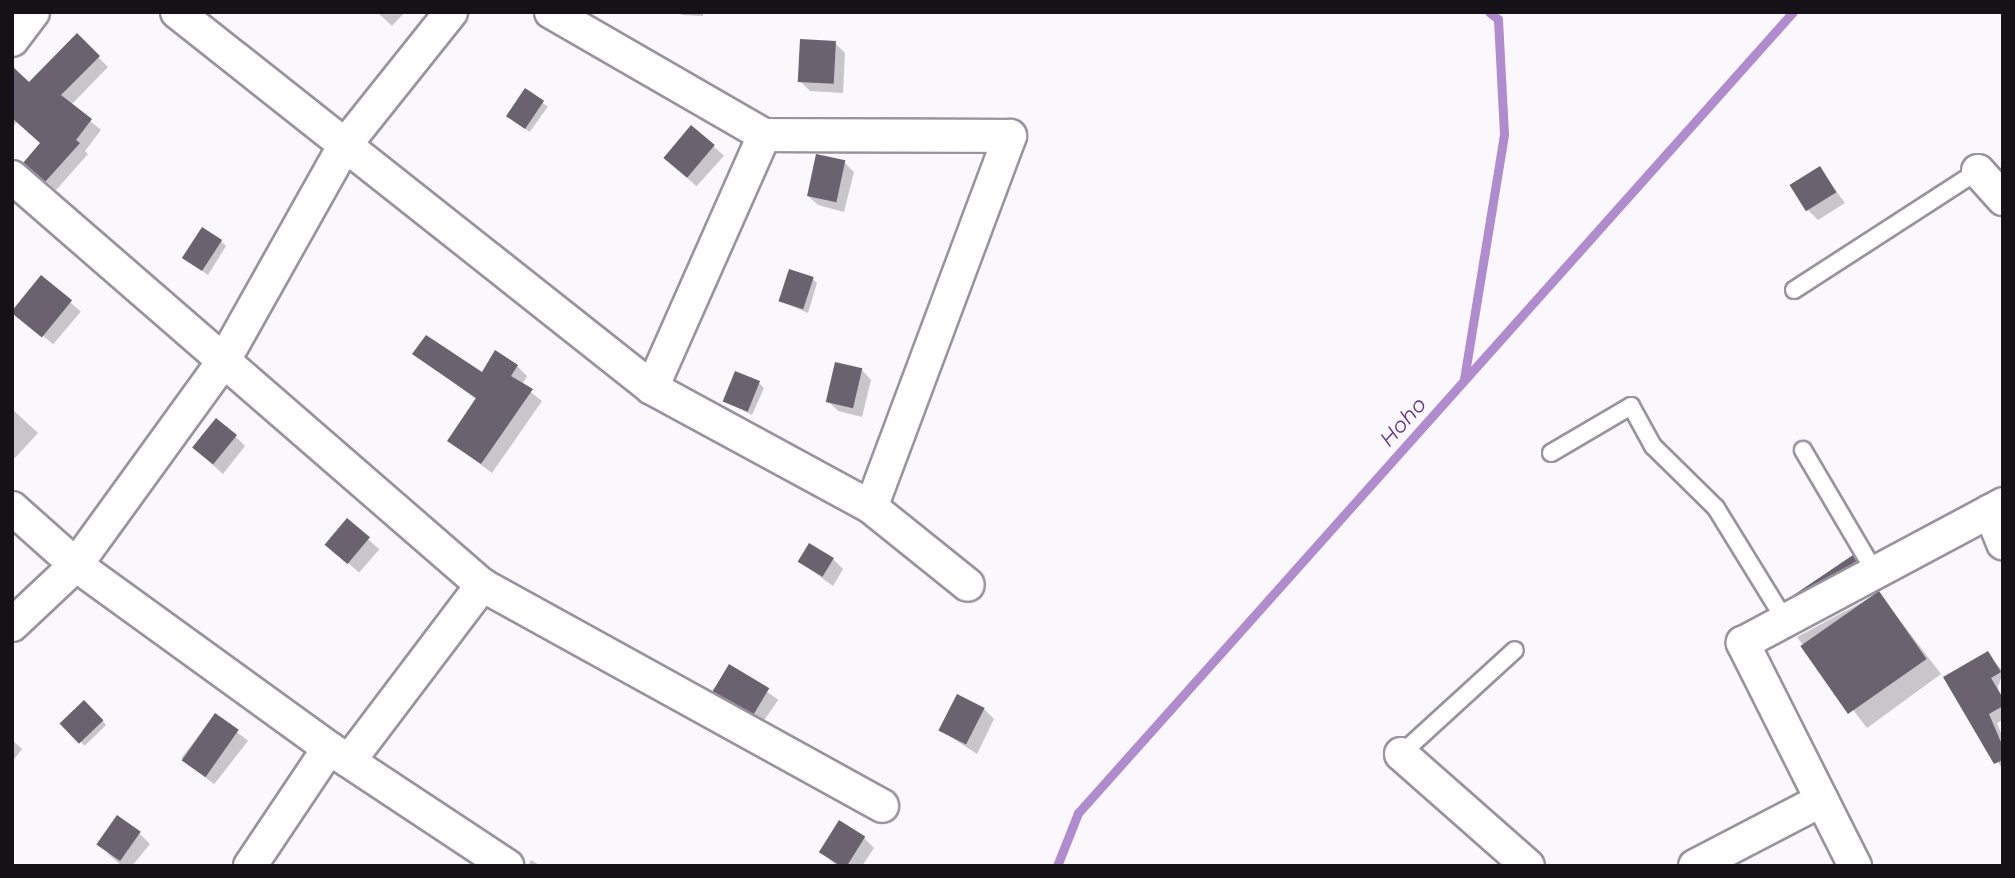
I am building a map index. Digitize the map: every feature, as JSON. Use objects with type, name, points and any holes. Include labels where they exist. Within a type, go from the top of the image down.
[{"type":"street","points":[[12,40],[33,12]]},
{"type":"street","points":[[177,12],[652,388],[871,507],[968,585]]},
{"type":"street","points":[[12,625],[76,565],[223,362],[345,145],[451,12]]},
{"type":"street","points":[[551,12],[764,135],[1010,136],[871,507]]},
{"type":"street","points":[[652,388],[764,135]]},
{"type":"street","points":[[1978,171],[2003,199]]},
{"type":"street","points":[[12,177],[482,585],[882,806]]},
{"type":"street","points":[[12,508],[76,565],[339,755],[507,866]]},
{"type":"street","points":[[1855,866],[1743,643],[1996,508],[2003,543]]},
{"type":"street","points":[[250,866],[482,585]]},
{"type":"street","points":[[1401,754],[1528,866]]},
{"type":"street","points":[[1695,866],[1822,800]]},
{"type":"lane","points":[[1794,290],[1978,171]]},
{"type":"lane","points":[[1551,453],[1631,406],[1653,446],[1716,508],[1784,620]]},
{"type":"lane","points":[[1803,450],[1875,572]]},
{"type":"lane","points":[[1401,754],[1515,650]]},
{"type":"building","points":[[77,33],[100,56],[61,95],[92,119],[76,140],[80,143],[45,182],[23,163],[40,143],[12,118],[12,66],[29,82]]},
{"type":"building","points":[[800,39],[836,41],[834,84],[798,82]]},
{"type":"building","points":[[525,88],[544,101],[525,129],[506,116]]},
{"type":"building","points":[[691,125],[715,145],[687,178],[663,158]]},
{"type":"building","points":[[816,154],[845,160],[836,202],[807,196]]},
{"type":"building","points":[[1820,166],[1836,192],[1806,211],[1789,185]]},
{"type":"building","points":[[202,227],[222,240],[202,271],[182,258]]},
{"type":"building","points":[[789,269],[814,277],[803,309],[778,301]]},
{"type":"building","points":[[41,275],[72,300],[42,337],[12,313]]},
{"type":"building","points":[[426,335],[482,372],[495,350],[518,365],[511,376],[533,389],[481,464],[447,441],[476,398],[412,354]]},
{"type":"building","points":[[835,362],[862,368],[853,408],[826,402]]},
{"type":"building","points":[[735,371],[760,381],[748,412],[723,402]]},
{"type":"building","points":[[216,418],[237,435],[213,465],[192,448]]},
{"type":"building","points":[[347,518],[370,537],[347,564],[325,545]]},
{"type":"building","points":[[809,543],[834,558],[823,577],[798,562]]},
{"type":"building","points":[[1853,555],[1857,561],[1797,601],[1793,595]]},
{"type":"building","points":[[1879,591],[1927,659],[1848,714],[1800,646]]},
{"type":"building","points":[[1988,651],[2001,672],[1991,678],[2003,698],[2003,706],[1989,714],[2003,747],[2003,760],[1994,764],[1943,677]]},
{"type":"building","points":[[729,664],[769,688],[753,716],[713,691]]},
{"type":"building","points":[[957,694],[985,708],[966,745],[938,731]]},
{"type":"building","points":[[84,700],[103,720],[79,744],[60,724]]},
{"type":"building","points":[[215,713],[239,730],[205,777],[182,761]]},
{"type":"building","points":[[117,815],[141,832],[120,861],[96,844]]},
{"type":"building","points":[[839,820],[865,836],[847,866],[841,866],[819,852]]},
{"type":"waterway","points":[[1464,379],[1504,134],[1498,19],[1489,12]]},
{"type":"waterway","name":"Hoho","points":[[1057,866],[1078,813],[1793,12]]}]
